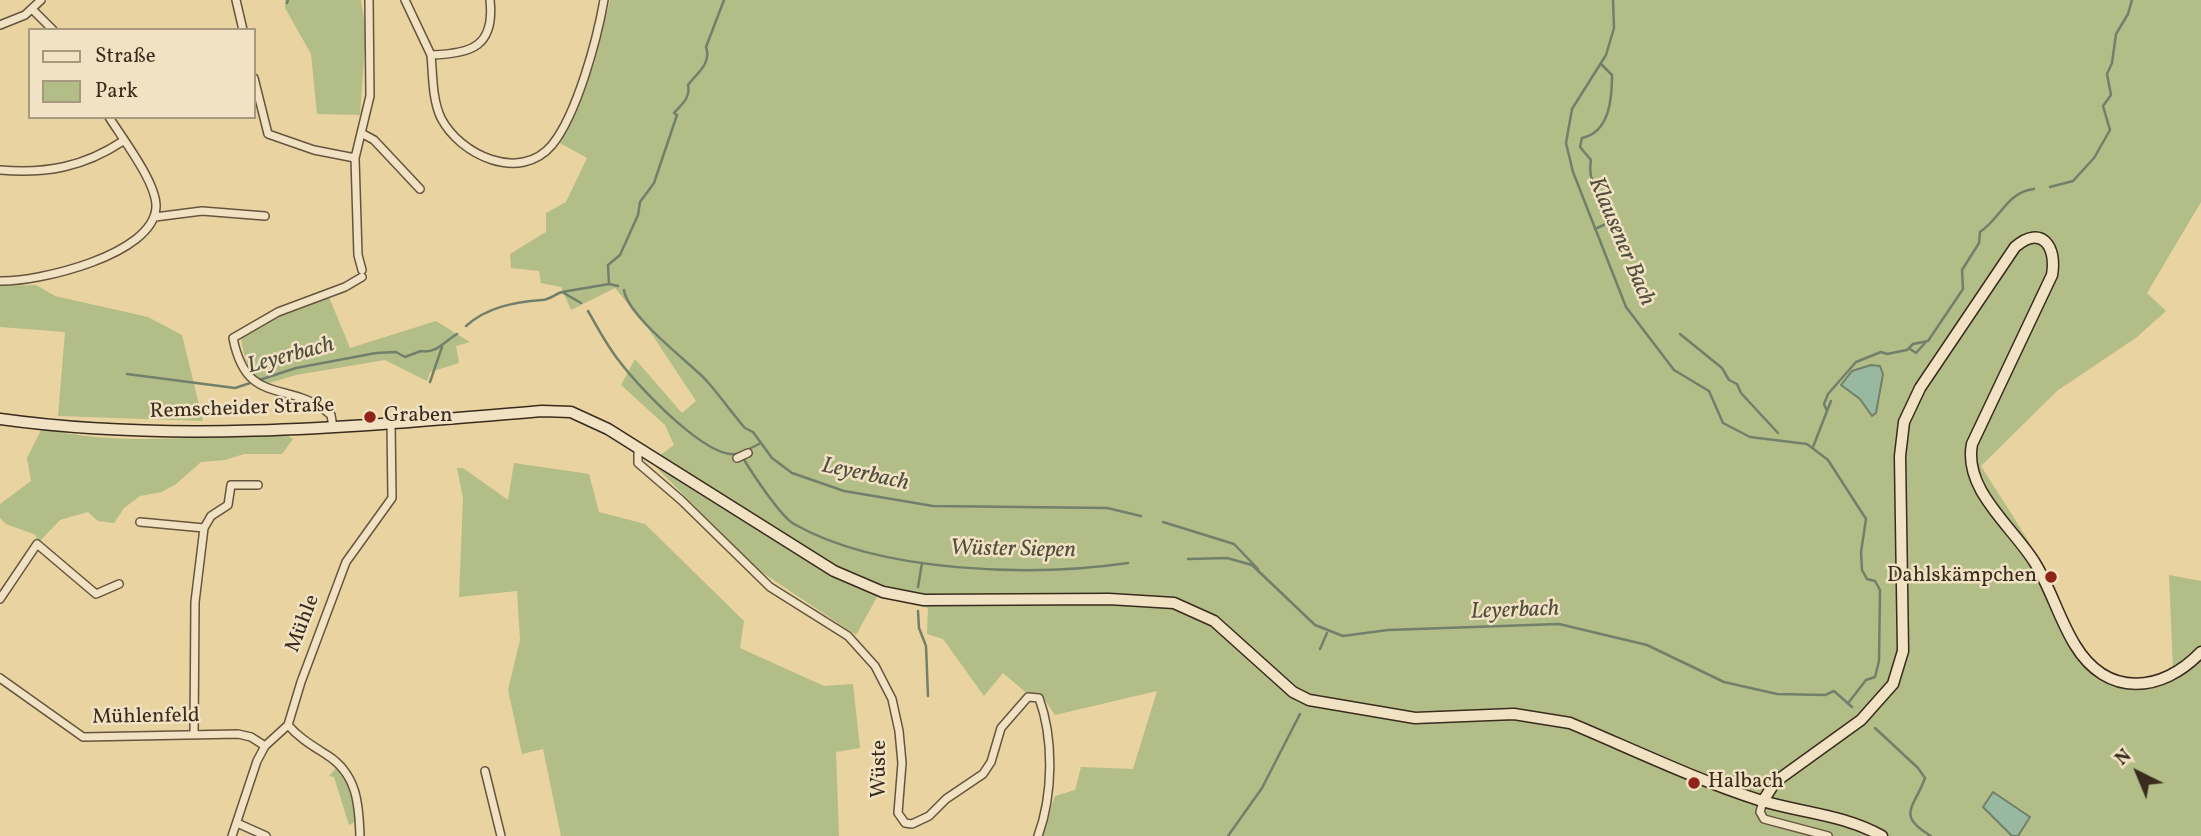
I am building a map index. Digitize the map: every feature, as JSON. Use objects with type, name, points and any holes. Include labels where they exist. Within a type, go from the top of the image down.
[{"type":"main road","points":[[1763,801],[1775,782],[1853,726],[1893,684],[1903,651],[1900,456],[1904,422],[1925,380],[2015,247],[2024,240],[2037,238],[2047,243],[2055,261],[2052,275],[1972,444],[1969,460],[1972,473],[1979,488],[2035,564],[2076,647],[2104,674],[2135,686],[2151,683],[2174,675],[2201,652]]},
{"type":"main road","name":"Remscheider Straße","points":[[0,419],[110,431],[183,432],[333,427],[558,410],[592,419],[834,571],[883,592],[924,600],[1109,599],[1174,603],[1214,621],[1293,692],[1309,700],[1415,718],[1514,714],[1542,716],[1570,723],[1763,801],[1829,814],[1882,836]]},
{"type":"street","points":[[0,25],[33,10],[41,0]]},
{"type":"street","points":[[236,0],[243,28]]},
{"type":"street","points":[[333,427],[331,415],[305,398],[258,386],[251,379],[234,341],[236,334],[278,312],[345,287],[362,273],[358,256],[355,158],[363,134],[370,96],[369,0]]},
{"type":"street","points":[[405,0],[431,55],[435,95],[448,131],[460,143],[490,159],[507,163],[527,162],[551,146],[564,124],[589,58],[604,0]]},
{"type":"street","points":[[431,55],[463,52],[483,40],[490,29],[491,0]]},
{"type":"street","points":[[33,10],[51,28]]},
{"type":"street","points":[[256,86],[268,134],[314,150],[355,158]]},
{"type":"street","points":[[0,281],[35,280],[63,272],[117,250],[142,235],[155,217],[155,194],[110,119]]},
{"type":"street","points":[[363,134],[374,140],[420,189]]},
{"type":"street","points":[[0,170],[57,170],[87,161],[123,141]]},
{"type":"street","points":[[155,217],[202,211],[265,216]]},
{"type":"street","name":"Mühle","points":[[288,725],[301,682],[346,562],[392,498],[391,422]]},
{"type":"street","name":"Wüste","points":[[638,449],[638,463],[681,500],[770,587],[841,631],[875,666],[892,699],[899,731],[902,763],[898,813],[905,822],[912,824],[929,816],[946,799],[978,779],[991,762],[1007,720],[1028,697],[1039,698],[1047,738],[1049,785],[1038,836]]},
{"type":"street","points":[[737,458],[748,453]]},
{"type":"street","points":[[194,735],[195,602],[204,528],[211,516],[228,505],[231,485],[258,485]]},
{"type":"street","points":[[140,522],[204,528]]},
{"type":"street","points":[[0,599],[37,544],[96,594],[119,584]]},
{"type":"street","name":"Mühlenfeld","points":[[0,678],[83,737],[238,734],[265,746]]},
{"type":"street","points":[[232,836],[257,761],[265,746],[288,725],[296,735],[332,758],[347,774],[359,803],[359,836]]},
{"type":"street","points":[[485,771],[501,836]]},
{"type":"street","points":[[1763,801],[1760,813],[1769,821],[1828,836]]},
{"type":"street","points":[[237,823],[266,836]]},
{"type":"green space","points":[[285,0],[361,0],[366,31],[360,115],[317,114],[311,54],[285,8]]},
{"type":"green space","points":[[610,0],[2201,0],[2201,202],[2147,293],[2166,311],[2137,337],[2057,391],[1981,466],[2046,572],[2077,637],[2104,670],[2123,678],[2145,678],[2173,669],[2169,575],[2201,581],[2201,836],[1041,836],[1055,796],[1075,790],[1081,767],[1133,769],[1157,691],[1055,715],[1042,696],[1030,696],[1003,673],[984,696],[943,639],[927,634],[928,608],[877,597],[856,635],[757,569],[651,462],[674,445],[665,425],[621,385],[635,359],[682,413],[696,401],[649,330],[615,288],[571,310],[561,287],[541,283],[539,271],[511,268],[510,254],[546,232],[546,213],[566,202],[587,158],[560,143],[594,64]]},
{"type":"green space","points":[[36,285],[55,296],[148,317],[182,335],[203,421],[58,416],[65,332],[0,327],[0,286]]},
{"type":"green space","points":[[329,297],[350,348],[436,321],[470,342],[456,346],[459,363],[430,372],[427,381],[385,360],[296,375],[262,385],[247,364],[241,337],[280,316]]},
{"type":"green space","points":[[42,428],[103,438],[288,436],[293,439],[282,454],[244,454],[225,460],[201,462],[176,484],[162,492],[140,496],[124,508],[114,523],[98,521],[88,512],[60,520],[37,544],[36,535],[6,524],[0,518],[0,504],[31,481],[27,458]]},
{"type":"green space","points":[[514,463],[589,474],[599,512],[645,524],[744,621],[740,648],[824,686],[853,684],[860,748],[836,752],[839,836],[561,836],[543,749],[522,754],[508,690],[520,640],[517,591],[459,597],[463,498],[457,468],[463,468],[508,500]]},
{"type":"green space","points":[[336,768],[349,786],[355,806],[357,821],[349,825],[334,777],[329,776]]},
{"type":"shaded area","points":[[1871,365],[1880,366],[1883,374],[1876,413],[1872,416],[1860,399],[1841,385],[1852,371]]},
{"type":"shaded area","points":[[1993,792],[2030,817],[2018,836],[2012,836],[1983,807]]},
{"type":"waterway","points":[[609,284],[608,265],[620,255],[638,215],[640,202],[654,183],[677,115],[674,113],[687,97],[688,85],[705,64],[706,47],[724,0]]},
{"type":"waterway","name":"Klausener Bach","points":[[1613,0],[1614,28],[1606,55],[1572,109],[1566,143],[1573,172],[1626,307],[1674,370],[1709,391],[1723,423],[1750,437],[1807,444],[1828,460],[1866,519],[1861,552],[1862,570],[1867,579],[1875,581],[1880,590],[1879,661],[1875,677],[1866,680],[1849,702]]},
{"type":"waterway","points":[[2050,187],[2073,181],[2094,158],[2110,130],[2103,106],[2111,95],[2107,74],[2112,63],[2116,34],[2128,14],[2132,0]]},
{"type":"waterway","points":[[1595,229],[1606,224],[1605,215],[1591,177],[1591,160],[1580,147],[1582,138],[1598,129],[1608,113],[1612,75],[1601,64]]},
{"type":"waterway","points":[[1813,447],[1827,411],[1824,404],[1828,394],[1856,362],[1881,352],[1887,354],[1907,350],[1913,344],[1928,341],[1963,289],[1962,270],[1979,243],[1980,232],[2017,195],[2034,189]]},
{"type":"waterway","points":[[562,292],[609,284],[618,286]]},
{"type":"waterway","name":"Leyerbach","points":[[624,290],[635,312],[646,324],[704,378],[745,428],[753,432],[772,458],[792,473],[844,491],[933,506],[1107,508],[1141,516]]},
{"type":"waterway","name":"Leyerbach","points":[[466,326],[492,310],[522,302],[545,300],[562,292],[581,303]]},
{"type":"waterway","name":"Leyerbach","points":[[588,311],[620,362],[675,421],[711,447],[727,453],[740,453]]},
{"type":"waterway","name":"Leyerbach","points":[[127,374],[235,388],[296,368],[376,353],[396,352],[405,357],[436,349],[457,334]]},
{"type":"waterway","points":[[1680,334],[1722,368],[1729,380],[1737,384],[1741,393],[1778,433]]},
{"type":"waterway","points":[[1910,349],[1916,353],[1925,343]]},
{"type":"waterway","points":[[430,382],[442,347]]},
{"type":"waterway","points":[[1827,411],[1831,401]]},
{"type":"waterway","points":[[747,450],[761,443]]},
{"type":"waterway","name":"Leyerbach","points":[[743,458],[788,520],[829,540],[869,553],[912,562],[1003,570],[1047,570],[1128,563]]},
{"type":"waterway","points":[[1163,522],[1234,544],[1258,569]]},
{"type":"waterway","name":"Leyerbach","points":[[1188,559],[1227,558],[1252,565],[1315,625],[1343,636],[1388,630],[1559,624],[1647,645],[1724,682],[1777,694],[1825,695],[1834,691],[1852,707]]},
{"type":"waterway","name":"Wüster Siepen","points":[[918,587],[922,563]]},
{"type":"waterway","name":"Wüster Siepen","points":[[918,611],[919,628],[926,646],[928,696]]},
{"type":"waterway","points":[[1320,649],[1327,633]]},
{"type":"waterway","points":[[1228,836],[1262,788],[1300,714]]},
{"type":"waterway","name":"Leyerbach","points":[[1875,728],[1918,768],[1925,778],[1913,804],[1911,816],[1913,822],[1931,836]]},
{"type":"place","name":"Graben","points":[[370,417]]},
{"type":"place","name":"Dahlskämpchen","points":[[2051,577]]},
{"type":"place","name":"Halbach","points":[[1694,783]]}]
